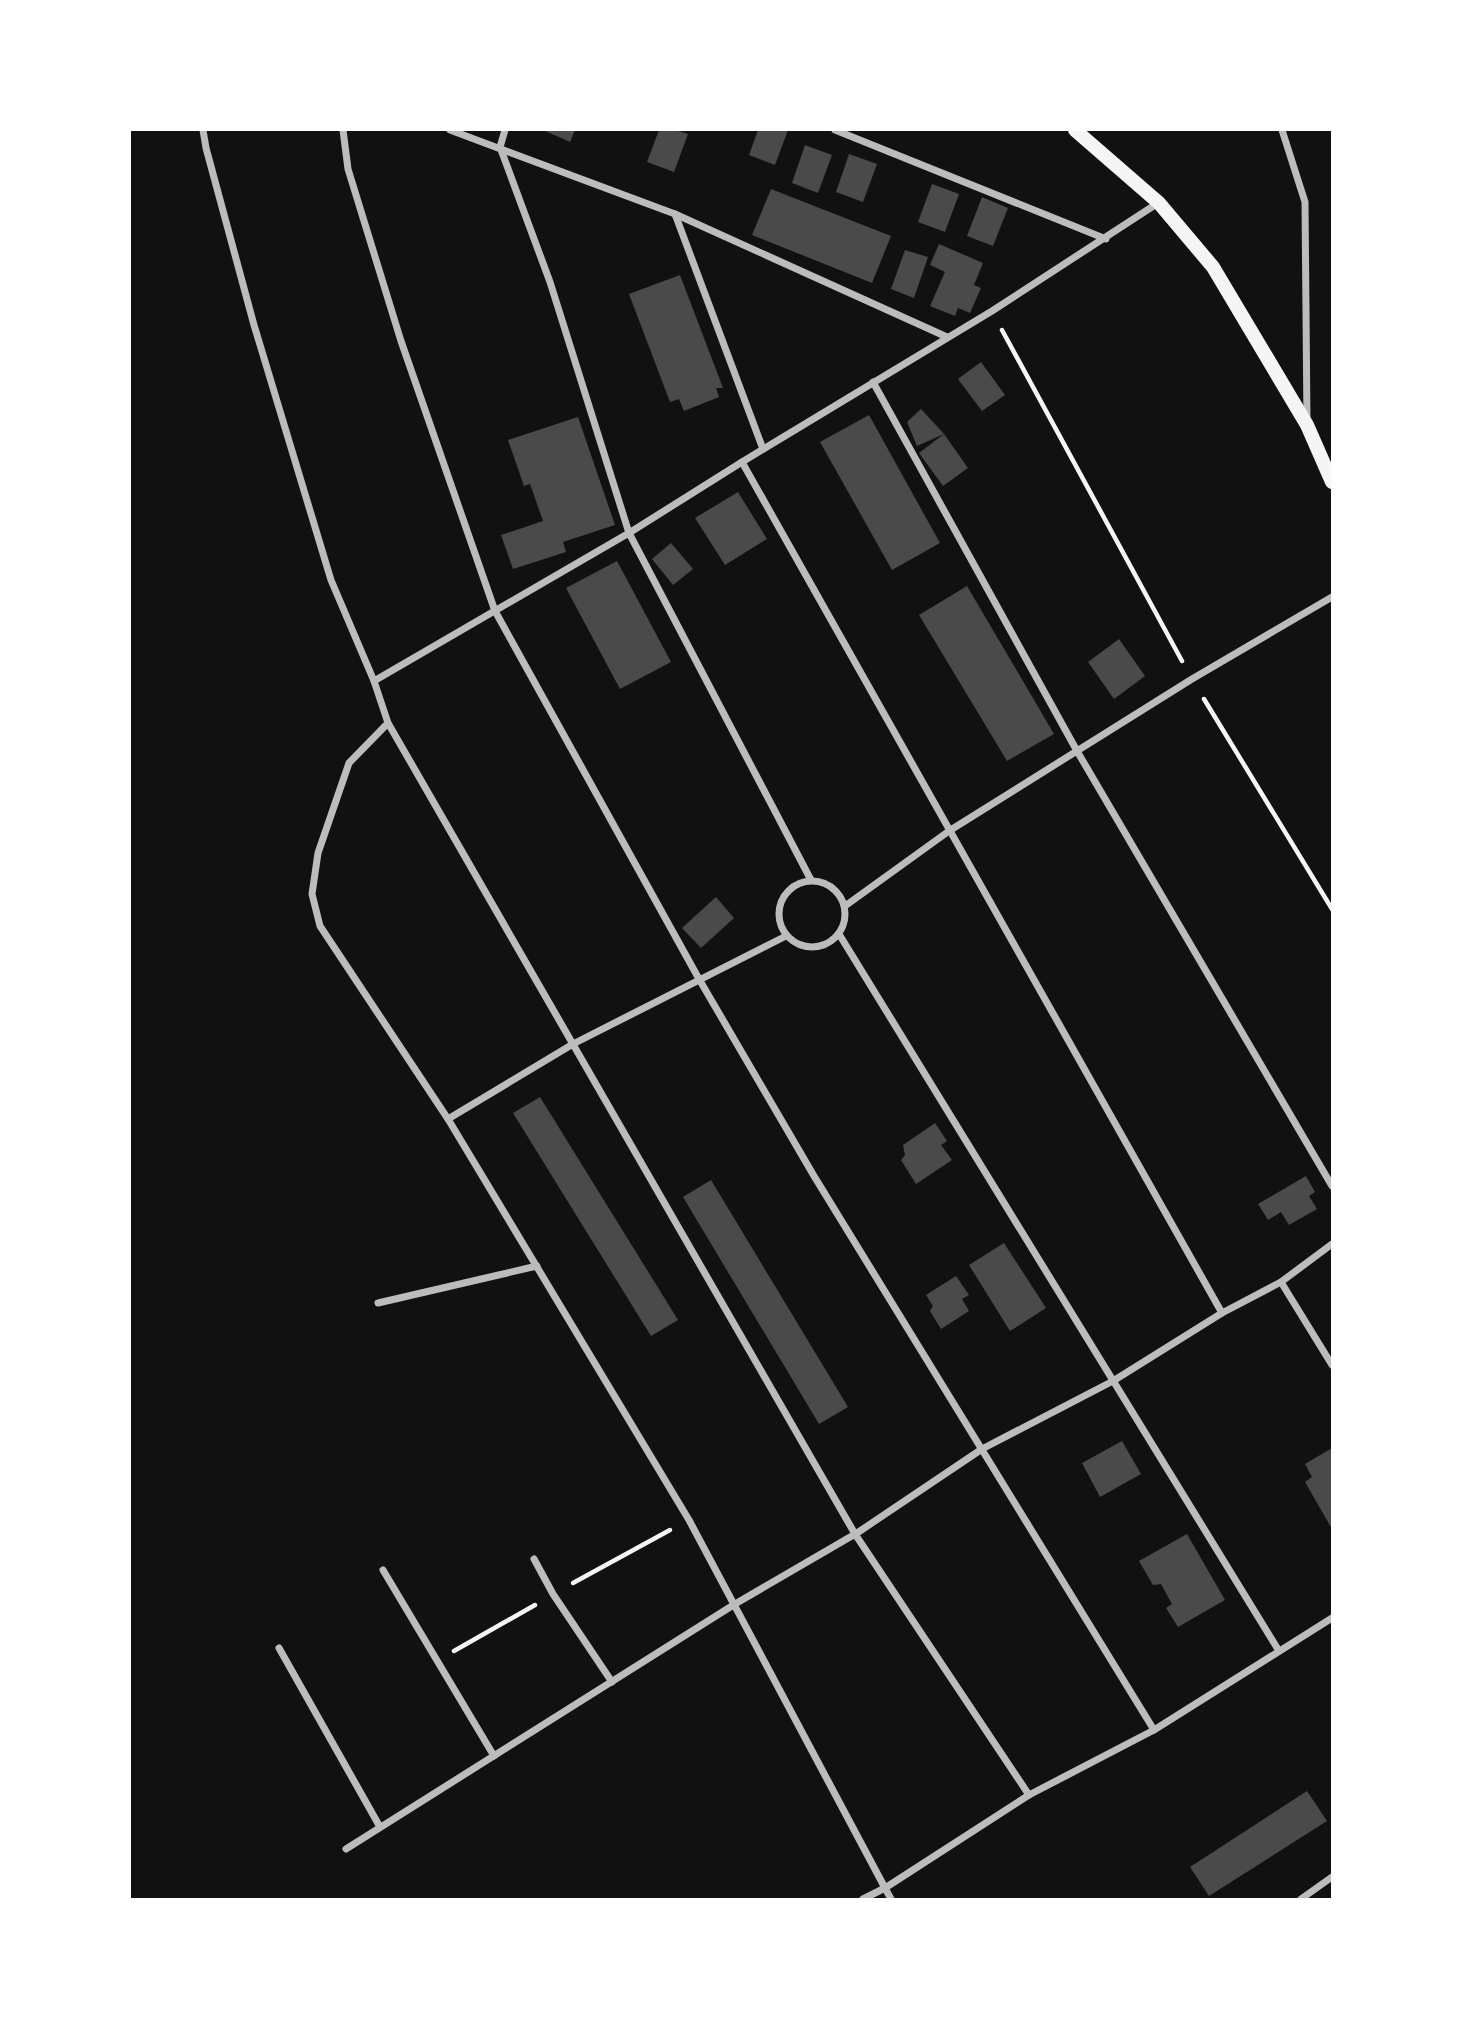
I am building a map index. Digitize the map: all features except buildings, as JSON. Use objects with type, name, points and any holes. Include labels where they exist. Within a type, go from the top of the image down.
[{"type":"main road","points":[[1075,130],[1159,203],[1213,267],[1307,425],[1332,482]]},
{"type":"street","points":[[202,130],[254,325],[331,580],[374,681],[388,723],[855,1534],[1029,1795]]},
{"type":"street","points":[[343,130],[348,169],[401,341],[495,611],[699,979],[814,1176],[1154,1730]]},
{"type":"street","points":[[450,130],[675,215],[947,337]]},
{"type":"street","points":[[505,130],[499,147],[550,282],[629,533],[811,880]]},
{"type":"street","points":[[835,130],[1106,239]]},
{"type":"street","points":[[1282,130],[1305,202],[1307,425]]},
{"type":"street","points":[[374,681],[629,533],[741,462],[992,311],[1159,203]]},
{"type":"street","points":[[675,215],[763,449]]},
{"type":"street","points":[[873,382],[1077,751],[1332,1186]]},
{"type":"street","points":[[741,462],[1222,1313]]},
{"type":"street","points":[[845,905],[949,831],[1192,679],[1332,597]]},
{"type":"street","points":[[388,723],[349,762],[317,853],[312,894],[320,926],[448,1119],[689,1520],[891,1899]]},
{"type":"street","points":[[811,880],[825,883],[837,892],[845,905],[845,920],[839,934],[828,944],[813,948],[799,945],[786,936],[779,923],[778,907],[785,894],[796,884],[811,880]]},
{"type":"street","points":[[839,934],[1279,1651]]},
{"type":"street","points":[[448,1119],[573,1044],[786,936]]},
{"type":"street","points":[[345,1849],[735,1604],[855,1534],[982,1449],[1113,1381],[1222,1313],[1281,1282],[1332,1244]]},
{"type":"street","points":[[377,1303],[537,1266]]},
{"type":"street","points":[[1281,1282],[1332,1366]]},
{"type":"street","points":[[534,1559],[553,1594],[612,1682]]},
{"type":"street","points":[[383,1570],[495,1756]]},
{"type":"street","points":[[863,1899],[885,1888],[1029,1795],[1154,1730],[1332,1618]]},
{"type":"street","points":[[279,1648],[380,1827]]},
{"type":"street","points":[[1301,1899],[1332,1877]]},
{"type":"path","points":[[992,311],[1192,679],[1332,909]]}]
